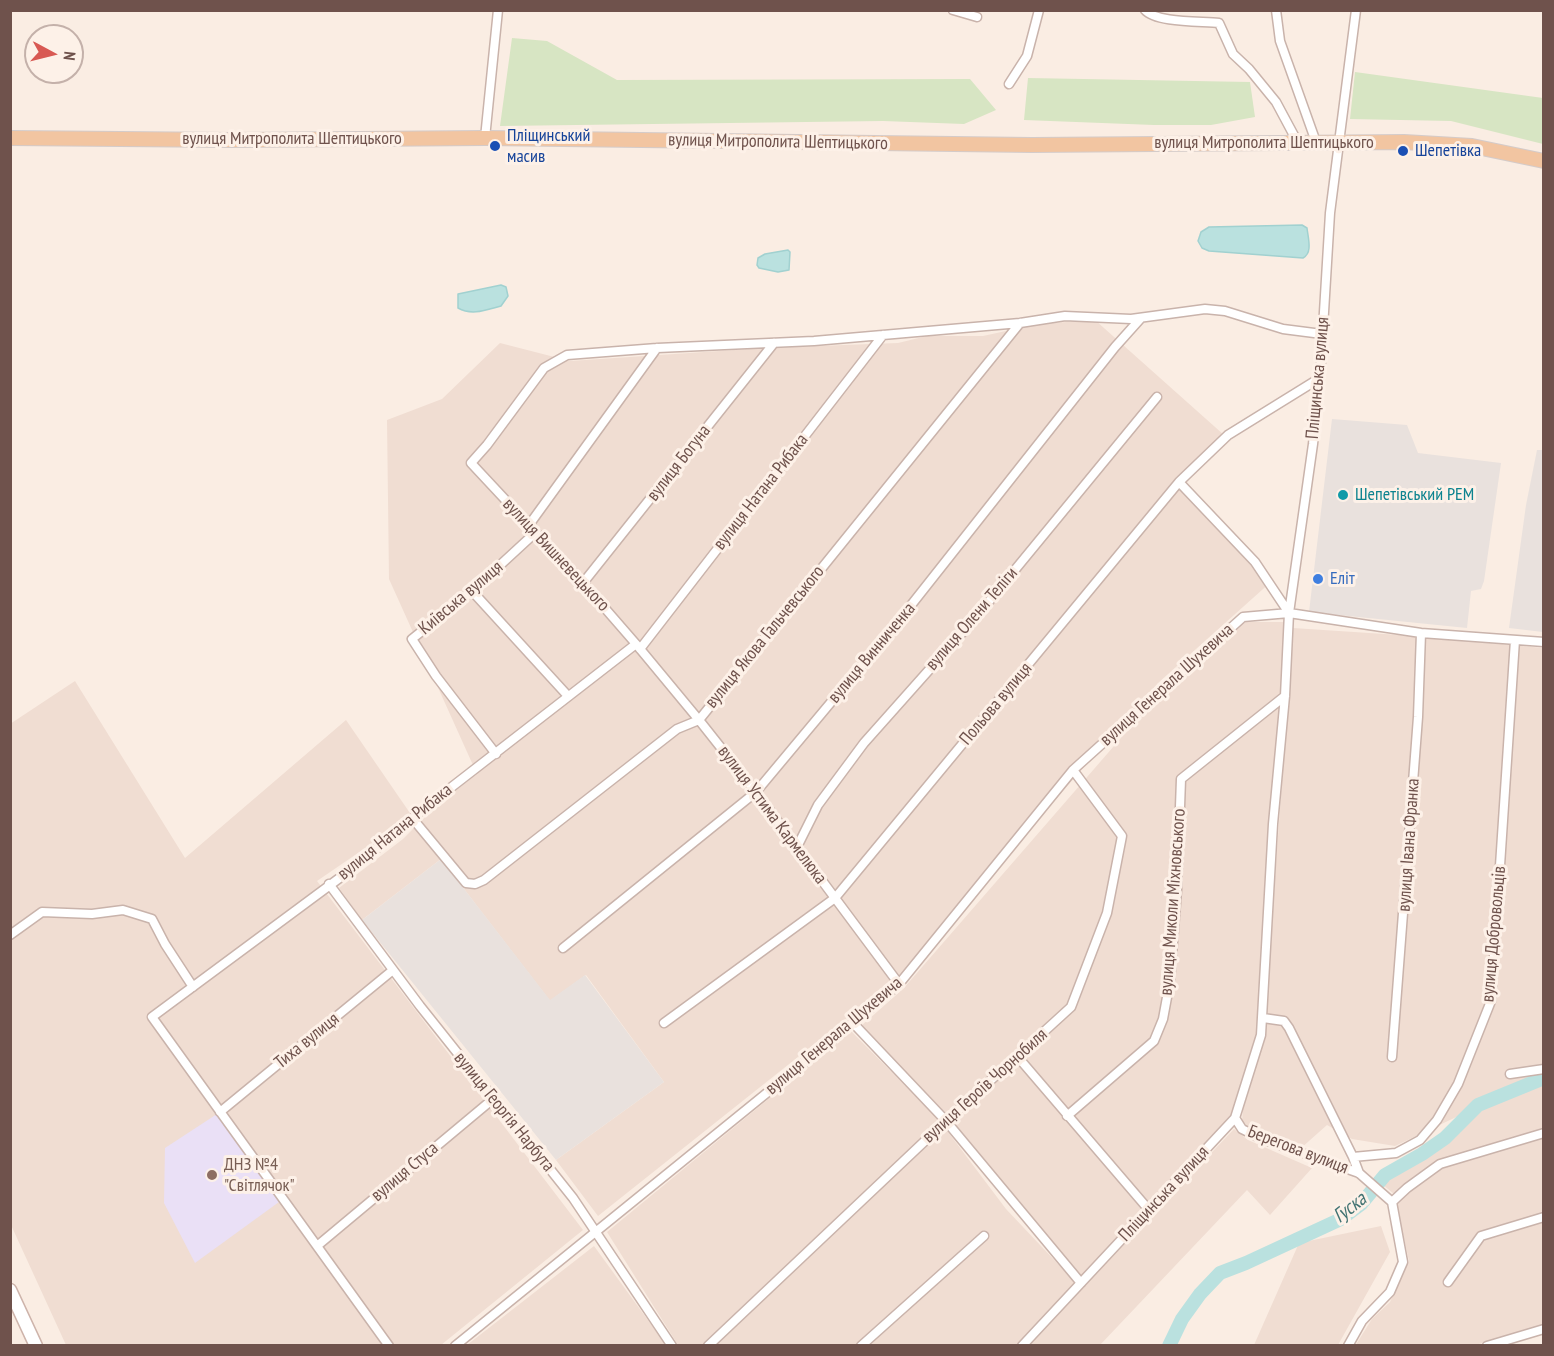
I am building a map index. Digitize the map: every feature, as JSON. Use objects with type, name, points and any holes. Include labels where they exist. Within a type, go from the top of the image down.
[{"type":"main road","name":"вулиця Митрополита Шептицького","points":[[10,138],[219,140],[485,138],[1032,145],[1404,142],[1472,146],[1544,161]]},
{"type":"main road","points":[[10,1290],[36,1346]]},
{"type":"street","points":[[485,138],[498,10]]},
{"type":"street","points":[[953,10],[977,17]]},
{"type":"street","points":[[1009,84],[1027,56],[1039,10]]},
{"type":"street","points":[[1145,10],[1148,14],[1162,18],[1219,23],[1233,54],[1249,69],[1276,102],[1298,143]]},
{"type":"street","points":[[1276,10],[1280,41],[1316,142]]},
{"type":"street","name":"Пліщинська вулиця","points":[[1022,1346],[1235,1118],[1261,1035],[1273,824],[1285,696],[1289,613],[1313,444],[1320,378],[1326,255],[1338,142],[1356,10]]},
{"type":"street","points":[[528,525],[657,348],[883,335],[1020,323],[1065,316],[1123,320],[1194,310],[1234,313],[1272,326],[1322,334]]},
{"type":"street","name":"вулиця Винниченка","points":[[562,948],[756,792],[893,628],[1114,347],[1141,318]]},
{"type":"street","name":"вулиця Якова Гальчевського","points":[[413,819],[466,883],[475,884],[484,880],[677,729],[699,720],[1020,323]]},
{"type":"street","name":"вулиця Натана Рибака","points":[[220,1112],[152,1017],[405,826],[568,696],[638,646],[883,335]]},
{"type":"street","name":"вулиця Богуна","points":[[583,583],[774,343]]},
{"type":"street","name":"вулиця Вишневецького","points":[[638,646],[583,583],[471,463],[544,368],[567,355],[657,348]]},
{"type":"street","name":"Польова вулиця","points":[[664,1023],[835,898],[1179,482],[1228,435],[1320,378]]},
{"type":"street","name":"вулиця Олени Теліги","points":[[796,847],[818,805],[864,743],[977,616],[1157,397]]},
{"type":"street","points":[[1179,482],[1256,562],[1289,613],[1421,633],[1544,642]]},
{"type":"street","name":"Київська вулиця","points":[[496,754],[436,675],[412,639],[472,591],[536,532]]},
{"type":"street","points":[[472,591],[568,696]]},
{"type":"street","name":"вулиця Генерала Шухевича","points":[[455,1346],[899,984],[1073,770],[1243,617],[1289,613]]},
{"type":"street","name":"вулиця Івана Франка","points":[[1392,1057],[1418,717],[1421,633]]},
{"type":"street","name":"вулиця Добровольців","points":[[1353,1157],[1396,1153],[1420,1140],[1437,1120],[1458,1084],[1491,1000],[1515,640]]},
{"type":"street","name":"вулиця Устима Кармелюка","points":[[638,646],[756,792],[899,984]]},
{"type":"street","name":"вулиця Миколи Міхновського","points":[[1067,1116],[1154,1041],[1163,1019],[1171,969],[1181,779],[1285,696]]},
{"type":"street","name":"вулиця Героїв Чорнобиля","points":[[708,1346],[946,1121],[1071,1007],[1107,914],[1122,836],[1073,770]]},
{"type":"street","name":"вулиця Георгія Нарбута","points":[[329,884],[493,1099],[573,1198],[672,1346]]},
{"type":"street","points":[[10,935],[42,912],[92,914],[130,911],[152,919],[193,987]]},
{"type":"street","name":"Тиха вулиця","points":[[220,1112],[393,970]]},
{"type":"street","points":[[1263,1018],[1284,1021],[1289,1028],[1359,1173]]},
{"type":"street","points":[[853,1023],[946,1121],[1081,1283]]},
{"type":"street","points":[[1017,1056],[1149,1210]]},
{"type":"street","points":[[1510,1074],[1544,1069]]},
{"type":"street","name":"вулиця Стуса","points":[[316,1246],[493,1099]]},
{"type":"street","points":[[220,1112],[388,1346]]},
{"type":"street","name":"Берегова вулиця","points":[[1235,1118],[1242,1129],[1260,1138],[1359,1173],[1392,1202]]},
{"type":"street","points":[[1348,1346],[1362,1321],[1390,1292],[1403,1262],[1392,1202],[1440,1164],[1544,1133]]},
{"type":"street","points":[[1448,1282],[1481,1236],[1544,1217]]},
{"type":"street","points":[[861,1346],[984,1236]]},
{"type":"street","points":[[1487,1346],[1544,1329]]},
{"type":"shaded area","points":[[1095,320],[1224,435],[1178,486],[1272,581],[1158,683],[901,975],[598,1216],[556,1160],[664,1082],[586,975],[550,1001],[441,859],[362,920],[339,888],[403,839],[437,805],[477,774],[389,579],[387,420],[442,399],[500,343],[570,361],[764,348],[898,343],[927,336],[983,336],[1038,324]]},
{"type":"shaded area","points":[[1332,419],[1407,425],[1418,453],[1501,463],[1484,581],[1481,589],[1471,591],[1467,628],[1309,612]]},
{"type":"shaded area","points":[[1537,450],[1543,450],[1543,632],[1509,628],[1526,505]]},
{"type":"shaded area","points":[[1241,622],[1288,622],[1257,1035],[1232,1115],[1080,1278],[1017,1205],[947,1114],[861,1026],[903,989],[1160,693]]},
{"type":"shaded area","points":[[1293,628],[1430,637],[1543,648],[1543,1076],[1395,1146],[1352,1139],[1327,1125],[1300,1149],[1249,1127],[1242,1121],[1243,1109],[1264,1031]]},
{"type":"shaded area","points":[[75,681],[185,858],[346,720],[412,816],[317,881],[583,1230],[441,1345],[66,1345],[11,1225],[10,724]]},
{"type":"shaded area","points":[[441,859],[550,1000],[585,975],[664,1082],[556,1160],[362,920]]},
{"type":"shaded area","points":[[851,1031],[939,1120],[1006,1209],[1076,1283],[1017,1345],[678,1345],[607,1232]]},
{"type":"shaded area","points":[[1543,1083],[1543,1327],[1475,1345],[1355,1346],[1372,1319],[1390,1302],[1409,1261],[1394,1194],[1382,1184],[1480,1111]]},
{"type":"shaded area","name":"ДНЗ №4 \"Світлячок\"","points":[[217,1114],[279,1202],[195,1263],[164,1203],[165,1148]]},
{"type":"shaded area","points":[[1234,1129],[1248,1140],[1312,1168],[1270,1215],[1247,1190],[1100,1345],[1028,1346]]},
{"type":"shaded area","points":[[1381,1226],[1390,1252],[1338,1345],[1254,1345],[1299,1243]]},
{"type":"shaded area","points":[[594,1246],[666,1345],[467,1345]]},
{"type":"green space","points":[[512,38],[547,41],[617,80],[970,79],[996,110],[964,124],[883,121],[500,126]]},
{"type":"green space","points":[[1355,72],[1543,98],[1543,144],[1451,121],[1350,119]]},
{"type":"green space","points":[[1028,78],[1250,82],[1255,117],[1211,125],[1024,120]]},
{"type":"water","points":[[1302,225],[1307,228],[1309,245],[1308,253],[1303,258],[1209,251],[1202,248],[1198,241],[1201,232],[1209,227]]},
{"type":"water","points":[[788,250],[790,252],[789,270],[778,272],[759,268],[757,265],[758,258],[765,254]]},
{"type":"water","points":[[501,285],[506,287],[508,296],[501,306],[474,312],[458,308],[458,294]]},
{"type":"waterway","name":"Гуска","points":[[1169,1346],[1182,1319],[1200,1294],[1220,1273],[1341,1219],[1361,1204],[1385,1175],[1445,1138],[1478,1105],[1544,1078]]},
{"type":"place","name":"Пліщинський масив","points":[[495,146]]},
{"type":"place","name":"Шепетівка","points":[[1403,151]]},
{"type":"place","name":"Шепетівський РЕМ","points":[[1343,495]]},
{"type":"place","name":"Еліт","points":[[1318,579]]},
{"type":"place","name":"ДНЗ №4 \"Світлячок\"","points":[[212,1175]]}]
